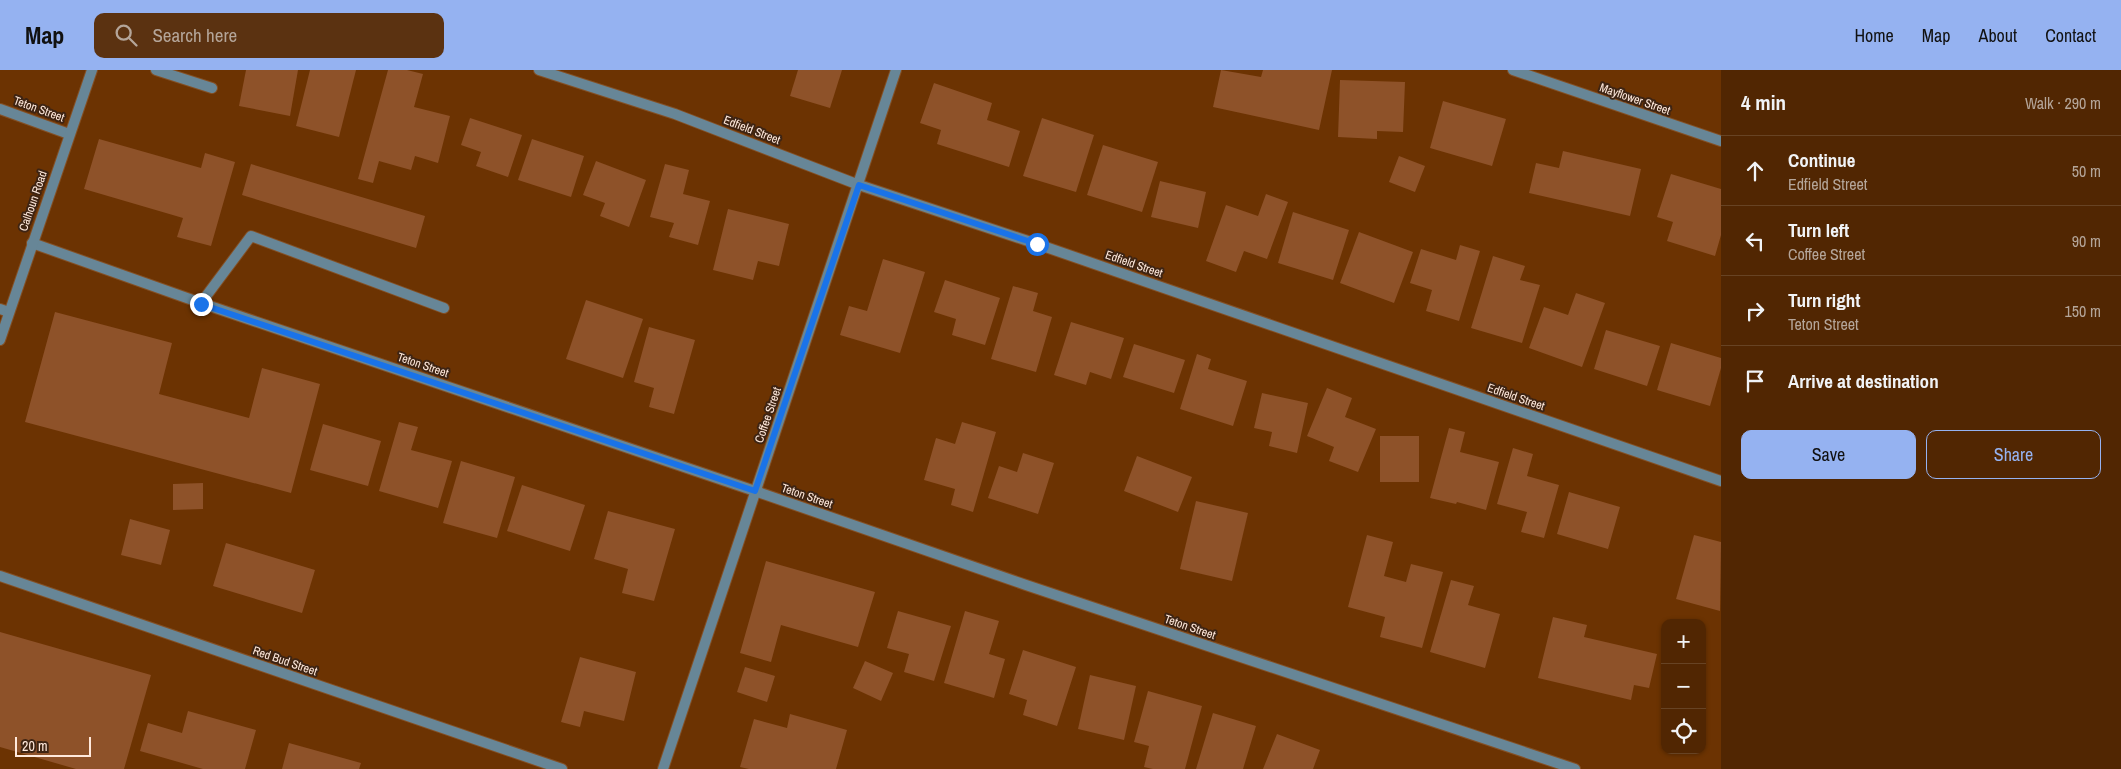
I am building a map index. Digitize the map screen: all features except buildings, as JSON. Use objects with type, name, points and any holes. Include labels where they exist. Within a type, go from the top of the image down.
[{"type":"street","name":"Calhoun Road","points":[[0,340],[4,311],[32,242],[92,70]]},
{"type":"street","points":[[156,70],[212,88]]},
{"type":"street","name":"Edfield Street","points":[[539,70],[675,114],[859,185],[1037,244],[1721,481]]},
{"type":"street","name":"Coffee Street","points":[[663,769],[896,70]]},
{"type":"street","name":"Mayflower Street","points":[[1513,70],[1721,141]]},
{"type":"street","name":"Teton Street","points":[[0,109],[69,134]]},
{"type":"street","points":[[201,304],[251,236],[444,308]]},
{"type":"street","name":"Teton Street","points":[[32,242],[201,304],[755,491],[1026,585],[1575,769]]},
{"type":"street","name":"Red Bud Street","points":[[0,576],[562,769]]},
{"type":"route","points":[[201,304],[755,491],[859,185],[1037,244]]}]
